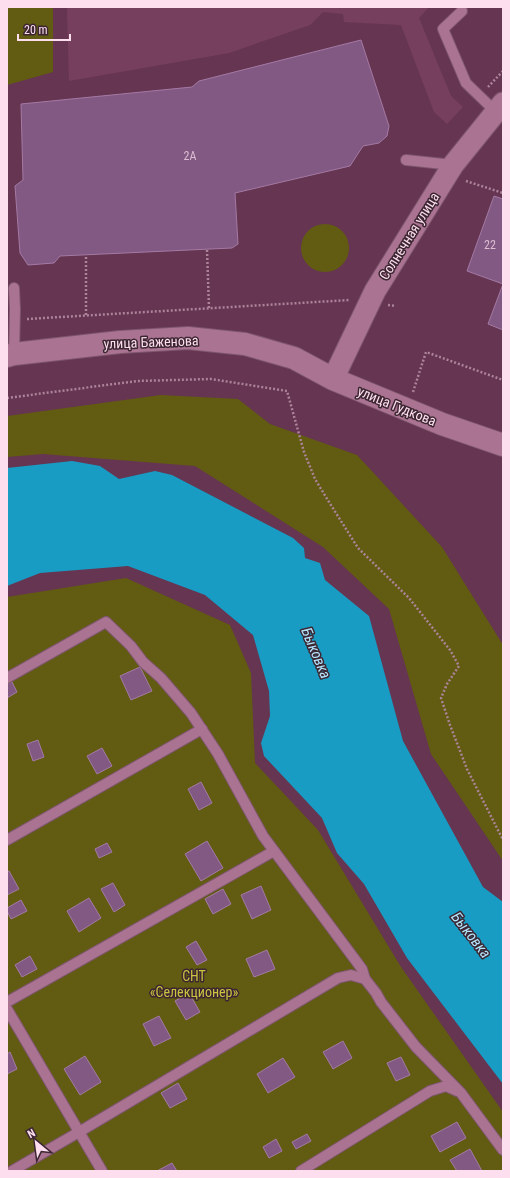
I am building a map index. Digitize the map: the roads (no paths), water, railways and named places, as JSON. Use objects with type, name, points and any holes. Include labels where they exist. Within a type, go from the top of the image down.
[{"type":"street","name":"Солнечная улица","points":[[333,379],[370,302],[459,173],[499,108]]},
{"type":"street","name":"улица Баженова","points":[[10,355],[120,342],[188,338],[245,344],[294,358]]},
{"type":"street","name":"улица Гудкова","points":[[294,358],[333,379],[442,424],[503,445]]},
{"type":"lane","points":[[462,11],[443,30],[466,83],[480,96],[499,108]]},
{"type":"lane","points":[[406,160],[459,173]]},
{"type":"lane","points":[[10,355],[14,320],[14,288]]},
{"type":"lane","points":[[7,678],[106,622],[131,646],[143,662],[161,678],[191,713],[218,754],[263,836],[362,969],[364,979]]},
{"type":"lane","points":[[7,840],[202,729]]},
{"type":"lane","points":[[7,1002],[274,851]]},
{"type":"lane","points":[[12,1171],[338,978],[351,974],[364,979],[376,993],[380,1002],[416,1047],[461,1093],[503,1150]]},
{"type":"lane","points":[[7,1009],[102,1171]]},
{"type":"lane","points":[[301,1171],[430,1092],[446,1086],[461,1093]]},
{"type":"water","name":"Быковка","points":[[72,461],[100,466],[119,479],[155,471],[172,475],[293,538],[304,548],[305,558],[320,563],[325,580],[369,616],[403,741],[483,887],[503,902],[503,1084],[407,958],[364,884],[337,853],[322,818],[264,756],[261,743],[270,716],[269,691],[253,635],[205,595],[128,566],[40,573],[7,586],[7,468]]},
{"type":"park label","name":"СНТ «Селекционер»","points":[[194,984]]}]
